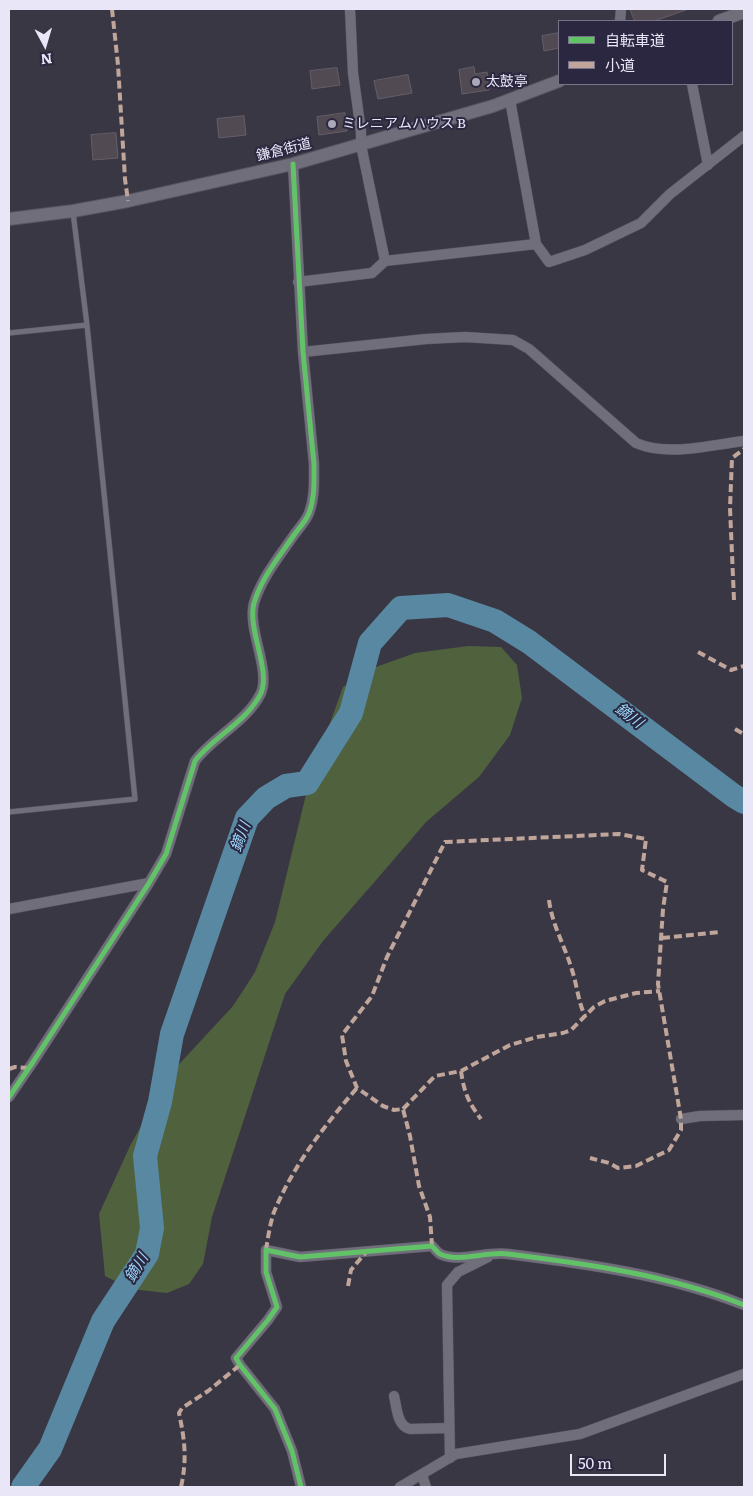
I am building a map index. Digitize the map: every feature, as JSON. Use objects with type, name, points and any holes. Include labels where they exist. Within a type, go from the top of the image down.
[{"type":"street","points":[[350,9],[353,74],[361,145],[385,261]]},
{"type":"street","points":[[722,20],[744,12]]},
{"type":"street","name":"鎌倉街道","points":[[9,219],[128,202],[293,164],[493,106],[558,81]]},
{"type":"street","points":[[692,85],[708,165]]},
{"type":"street","points":[[510,100],[536,244],[549,262],[585,250],[641,223],[670,194],[744,136]]},
{"type":"street","points":[[9,1097],[34,1062],[166,854],[195,761],[205,748],[254,706],[262,691],[264,678],[255,632],[253,606],[262,581],[309,514],[314,491],[314,464],[298,282],[293,164]]},
{"type":"street","points":[[298,282],[372,273],[385,261],[536,244]]},
{"type":"street","points":[[303,352],[426,339],[465,337],[514,340],[529,349],[636,443],[648,448],[663,450],[744,441]]},
{"type":"street","points":[[9,909],[149,883]]},
{"type":"street","points":[[681,1119],[700,1116],[744,1115]]},
{"type":"street","points":[[301,1487],[292,1451],[275,1409],[236,1358],[277,1307],[266,1272],[266,1250],[300,1257],[432,1246],[441,1254],[462,1258],[498,1253],[643,1275],[690,1285],[744,1305]]},
{"type":"street","points":[[450,1458],[448,1285],[450,1279],[458,1272],[498,1253]]},
{"type":"street","points":[[400,1487],[456,1454],[580,1434],[744,1374]]},
{"type":"street","points":[[394,1396],[401,1424],[405,1428],[449,1428]]},
{"type":"street","points":[[422,1475],[426,1487]]},
{"type":"lane","points":[[9,812],[135,798],[87,325],[73,211]]},
{"type":"lane","points":[[9,333],[87,325]]},
{"type":"green space","points":[[468,646],[501,647],[517,665],[522,698],[510,735],[479,777],[426,822],[323,941],[285,994],[212,1217],[203,1264],[189,1284],[167,1293],[131,1289],[105,1276],[99,1214],[130,1146],[170,1074],[233,1006],[255,972],[275,922],[310,778],[343,687],[373,668],[415,653]]},
{"type":"building","points":[[630,9],[686,10],[657,20],[635,20]]},
{"type":"building","points":[[558,33],[558,48],[544,51],[542,36]]},
{"type":"building","points":[[474,67],[475,74],[487,72],[489,90],[462,94],[459,70]]},
{"type":"building","points":[[337,68],[340,85],[312,89],[310,71]]},
{"type":"building","points":[[408,75],[412,93],[378,99],[374,81]]},
{"type":"building","name":"ミレニアムハウス B","points":[[345,113],[347,131],[319,135],[317,117]]},
{"type":"building","points":[[244,116],[246,135],[219,138],[217,119]]},
{"type":"building","points":[[116,133],[118,158],[93,160],[91,135]]},
{"type":"waterway","name":"鏑川","points":[[23,1487],[50,1449],[103,1321],[147,1254],[152,1228],[145,1156],[160,1102],[172,1034],[247,818],[266,798],[286,786],[307,783],[351,713],[370,643],[401,608],[448,605],[495,621],[529,642],[744,802]]},
{"type":"marked path","points":[[112,9],[128,201]]},
{"type":"marked path","points":[[734,600],[730,508],[732,458],[744,449]]},
{"type":"marked path","points":[[698,652],[731,670],[744,666]]},
{"type":"marked path","points":[[735,729],[744,734]]},
{"type":"marked path","points":[[432,1246],[430,1217],[419,1186],[403,1109],[394,1110],[383,1106],[357,1088],[346,1061],[342,1035],[372,996],[387,957],[445,842],[619,834],[646,839],[642,870],[667,882],[663,909],[658,984],[681,1119],[681,1130],[669,1150],[636,1166],[618,1168],[609,1163],[590,1158]]},
{"type":"marked path","points":[[549,900],[553,918],[574,976],[585,1016]]},
{"type":"marked path","points":[[662,938],[720,932]]},
{"type":"marked path","points":[[403,1109],[435,1076],[461,1071],[510,1045],[571,1030],[594,1007],[605,1001],[636,993],[660,991]]},
{"type":"marked path","points":[[9,1069],[15,1067],[29,1068]]},
{"type":"marked path","points":[[461,1071],[467,1096],[481,1119]]},
{"type":"marked path","points":[[266,1250],[274,1212],[290,1179],[321,1132],[357,1088]]},
{"type":"marked path","points":[[348,1286],[351,1270],[366,1252]]},
{"type":"marked path","points":[[181,1487],[184,1450],[179,1413],[182,1408],[208,1391],[240,1365]]},
{"type":"cycle path","points":[[9,1097],[166,854],[195,761],[211,744],[239,721],[261,693],[263,673],[254,625],[254,603],[266,576],[308,516],[314,489],[314,464],[303,352],[293,164]]},
{"type":"cycle path","points":[[301,1487],[292,1451],[275,1409],[236,1358],[277,1307],[266,1272],[266,1250],[300,1257],[432,1246],[440,1254],[455,1257],[508,1254],[568,1262],[657,1278],[744,1305]]},
{"type":"place","name":"太鼓亭","points":[[476,82]]},
{"type":"place","name":"ミレニアムハウス B","points":[[332,124]]}]
